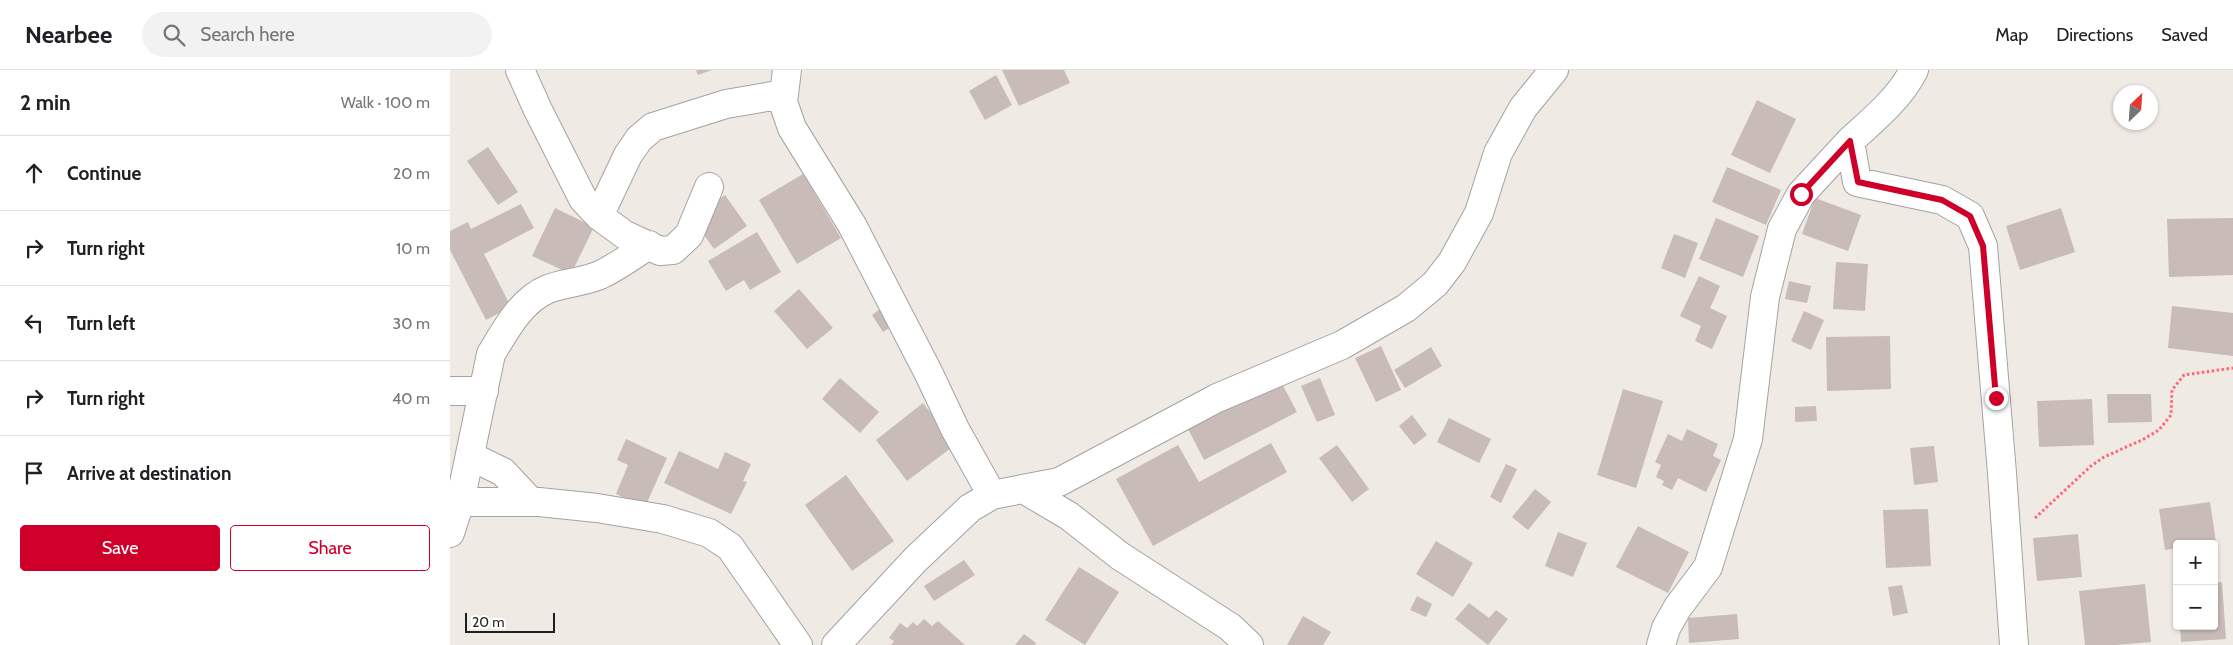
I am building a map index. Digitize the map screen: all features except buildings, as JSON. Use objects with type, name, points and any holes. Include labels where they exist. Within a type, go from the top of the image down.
[{"type":"street","points":[[520,70],[583,199],[599,216],[625,235],[660,250],[673,250],[689,236],[709,187]]},
{"type":"street","points":[[836,645],[916,559],[970,508],[992,495],[1059,482],[1217,398],[1342,344],[1406,308],[1435,284],[1452,262],[1479,214],[1498,153],[1523,108],[1554,70]]},
{"type":"street","points":[[1661,645],[1666,628],[1678,607],[1708,567],[1748,439],[1765,297],[1782,229],[1801,194],[1850,141],[1883,111],[1907,85],[1914,70]]},
{"type":"street","points":[[599,216],[628,155],[639,139],[653,126],[726,104],[786,77]]},
{"type":"street","points":[[786,77],[783,102],[792,128],[852,225],[928,372],[955,429],[992,495]]},
{"type":"street","points":[[1850,141],[1858,182],[1942,200],[1970,216],[1983,246],[2008,546],[2014,645]]},
{"type":"street","points":[[450,533],[460,502],[491,354],[525,305],[548,289],[600,275],[649,246]]},
{"type":"street","points":[[450,391],[484,391]]},
{"type":"street","points":[[470,456],[503,472],[531,502]]},
{"type":"street","points":[[1024,490],[1069,516],[1120,556],[1230,627],[1249,645]]},
{"type":"street","points":[[460,502],[531,502],[597,508],[663,520],[709,533],[730,547],[798,645]]},
{"type":"path","points":[[2008,546],[2042,510],[2067,490],[2092,466],[2104,457],[2159,430],[2171,415],[2172,390],[2184,375],[2233,368]]},
{"type":"route","points":[[1801,194],[1850,141],[1858,182],[1942,200],[1970,216],[1983,246],[1996,398]]}]
